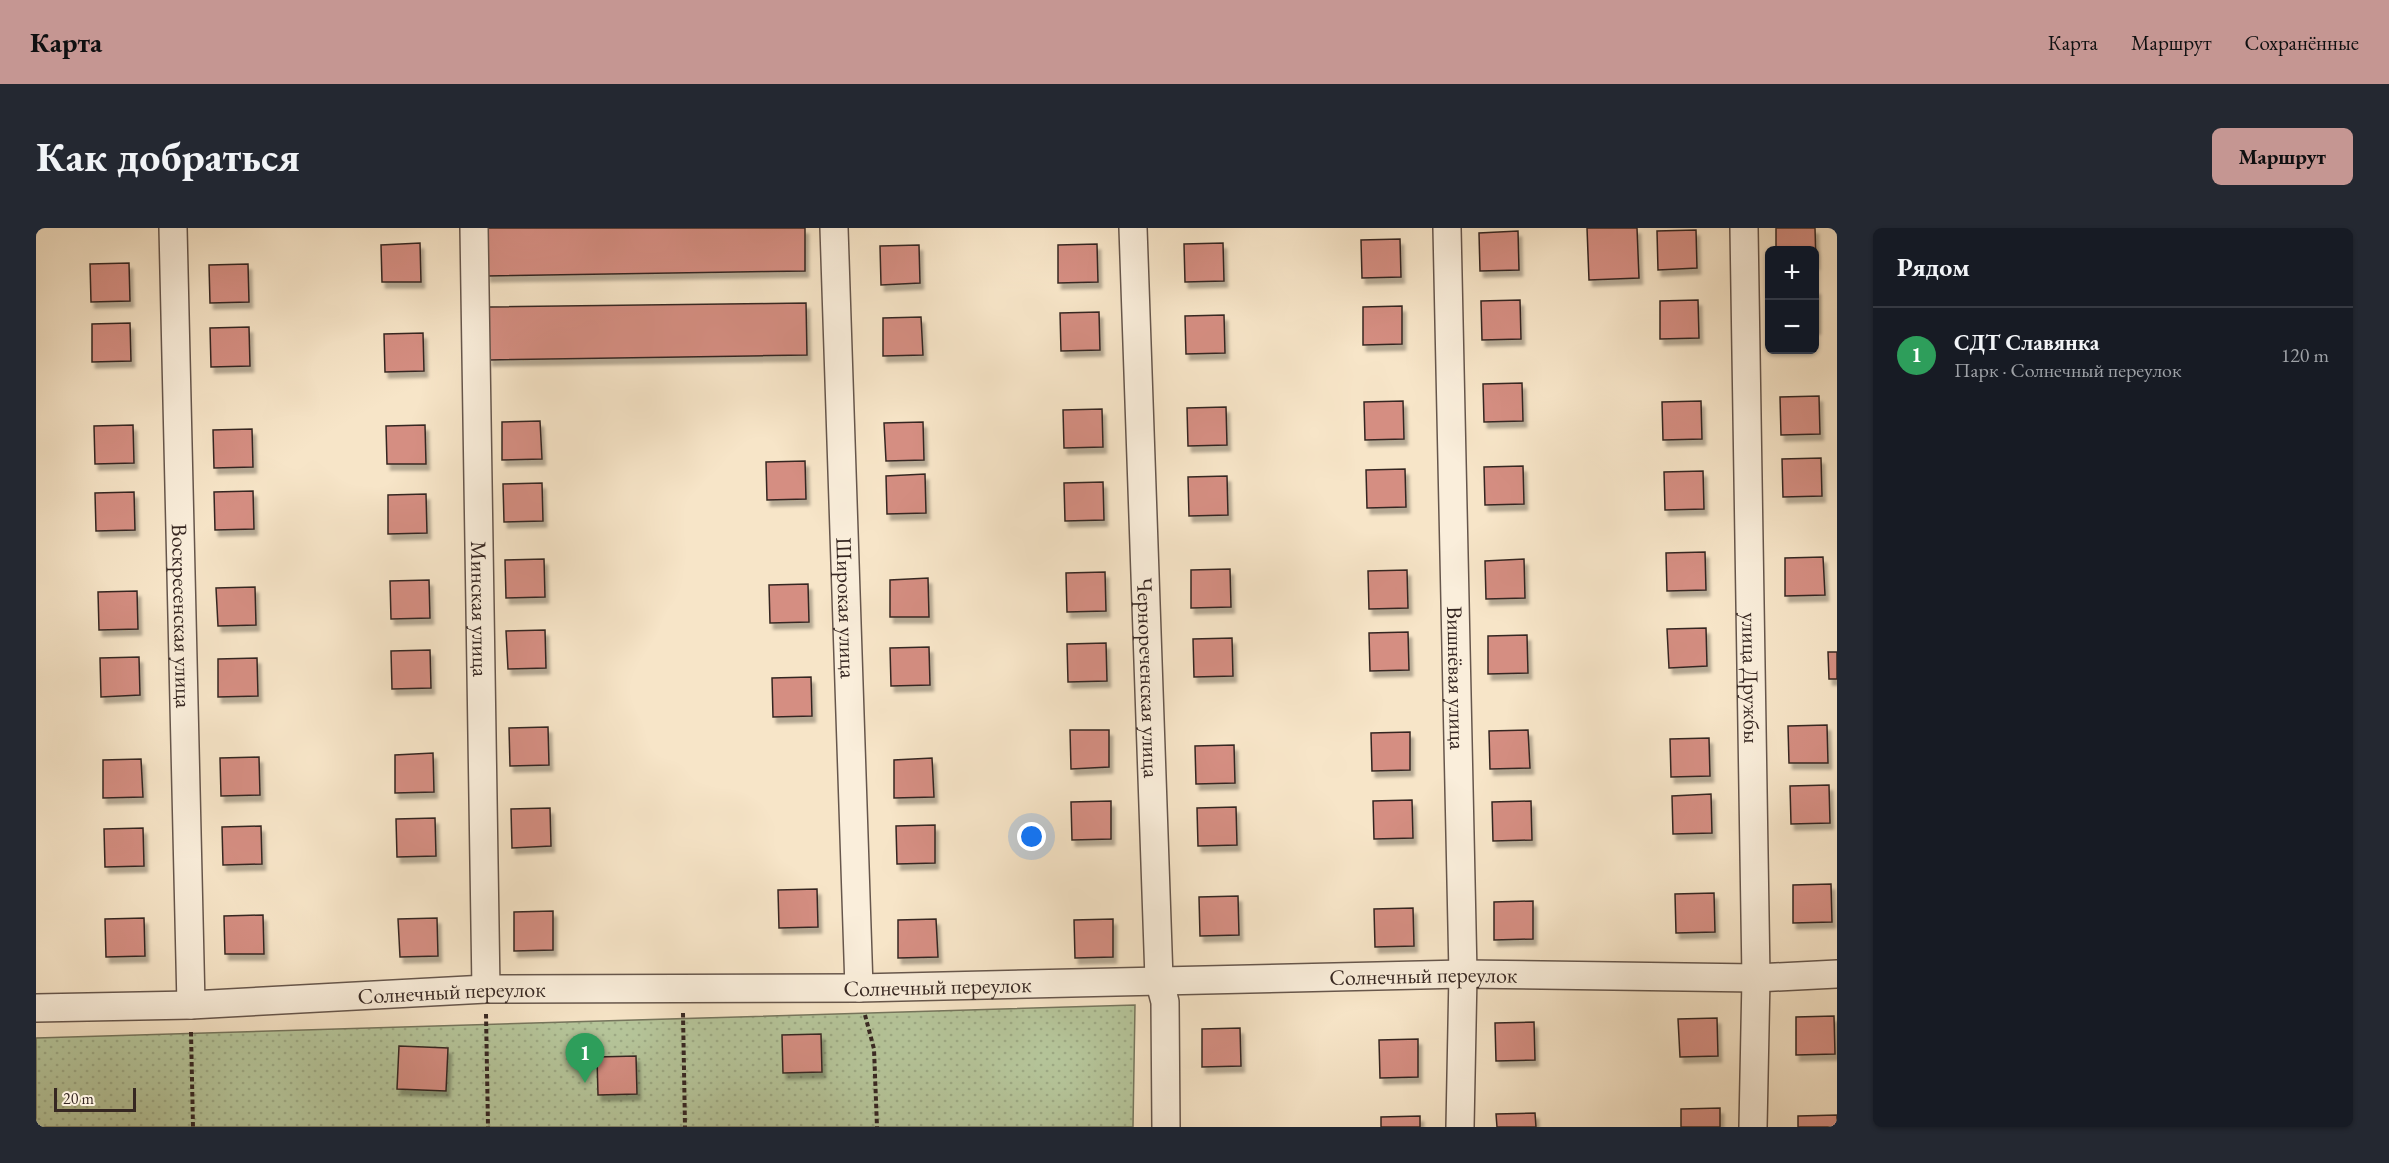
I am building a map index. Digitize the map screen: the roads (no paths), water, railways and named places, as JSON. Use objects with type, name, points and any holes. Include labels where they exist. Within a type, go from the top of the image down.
[{"type":"street","name":"Воскресенская улица","points":[[173,228],[191,1005]]},
{"type":"street","name":"Минская улица","points":[[474,228],[486,989]]},
{"type":"street","name":"Широкая улица","points":[[834,228],[859,988]]},
{"type":"street","name":"Чернореченская улица","points":[[1133,228],[1159,979],[1165,1002],[1166,1127]]},
{"type":"street","name":"Вишнёвая улица","points":[[1447,228],[1463,974],[1460,1127]]},
{"type":"street","name":"улица Дружбы","points":[[1744,228],[1756,978],[1753,1127]]},
{"type":"street","name":"Солнечный переулок","points":[[36,1008],[191,1005],[486,989],[859,988],[1159,979],[1463,974],[1756,978],[1837,974]]},
{"type":"place","name":"СДТ Славянка","points":[[585,1083]]}]
